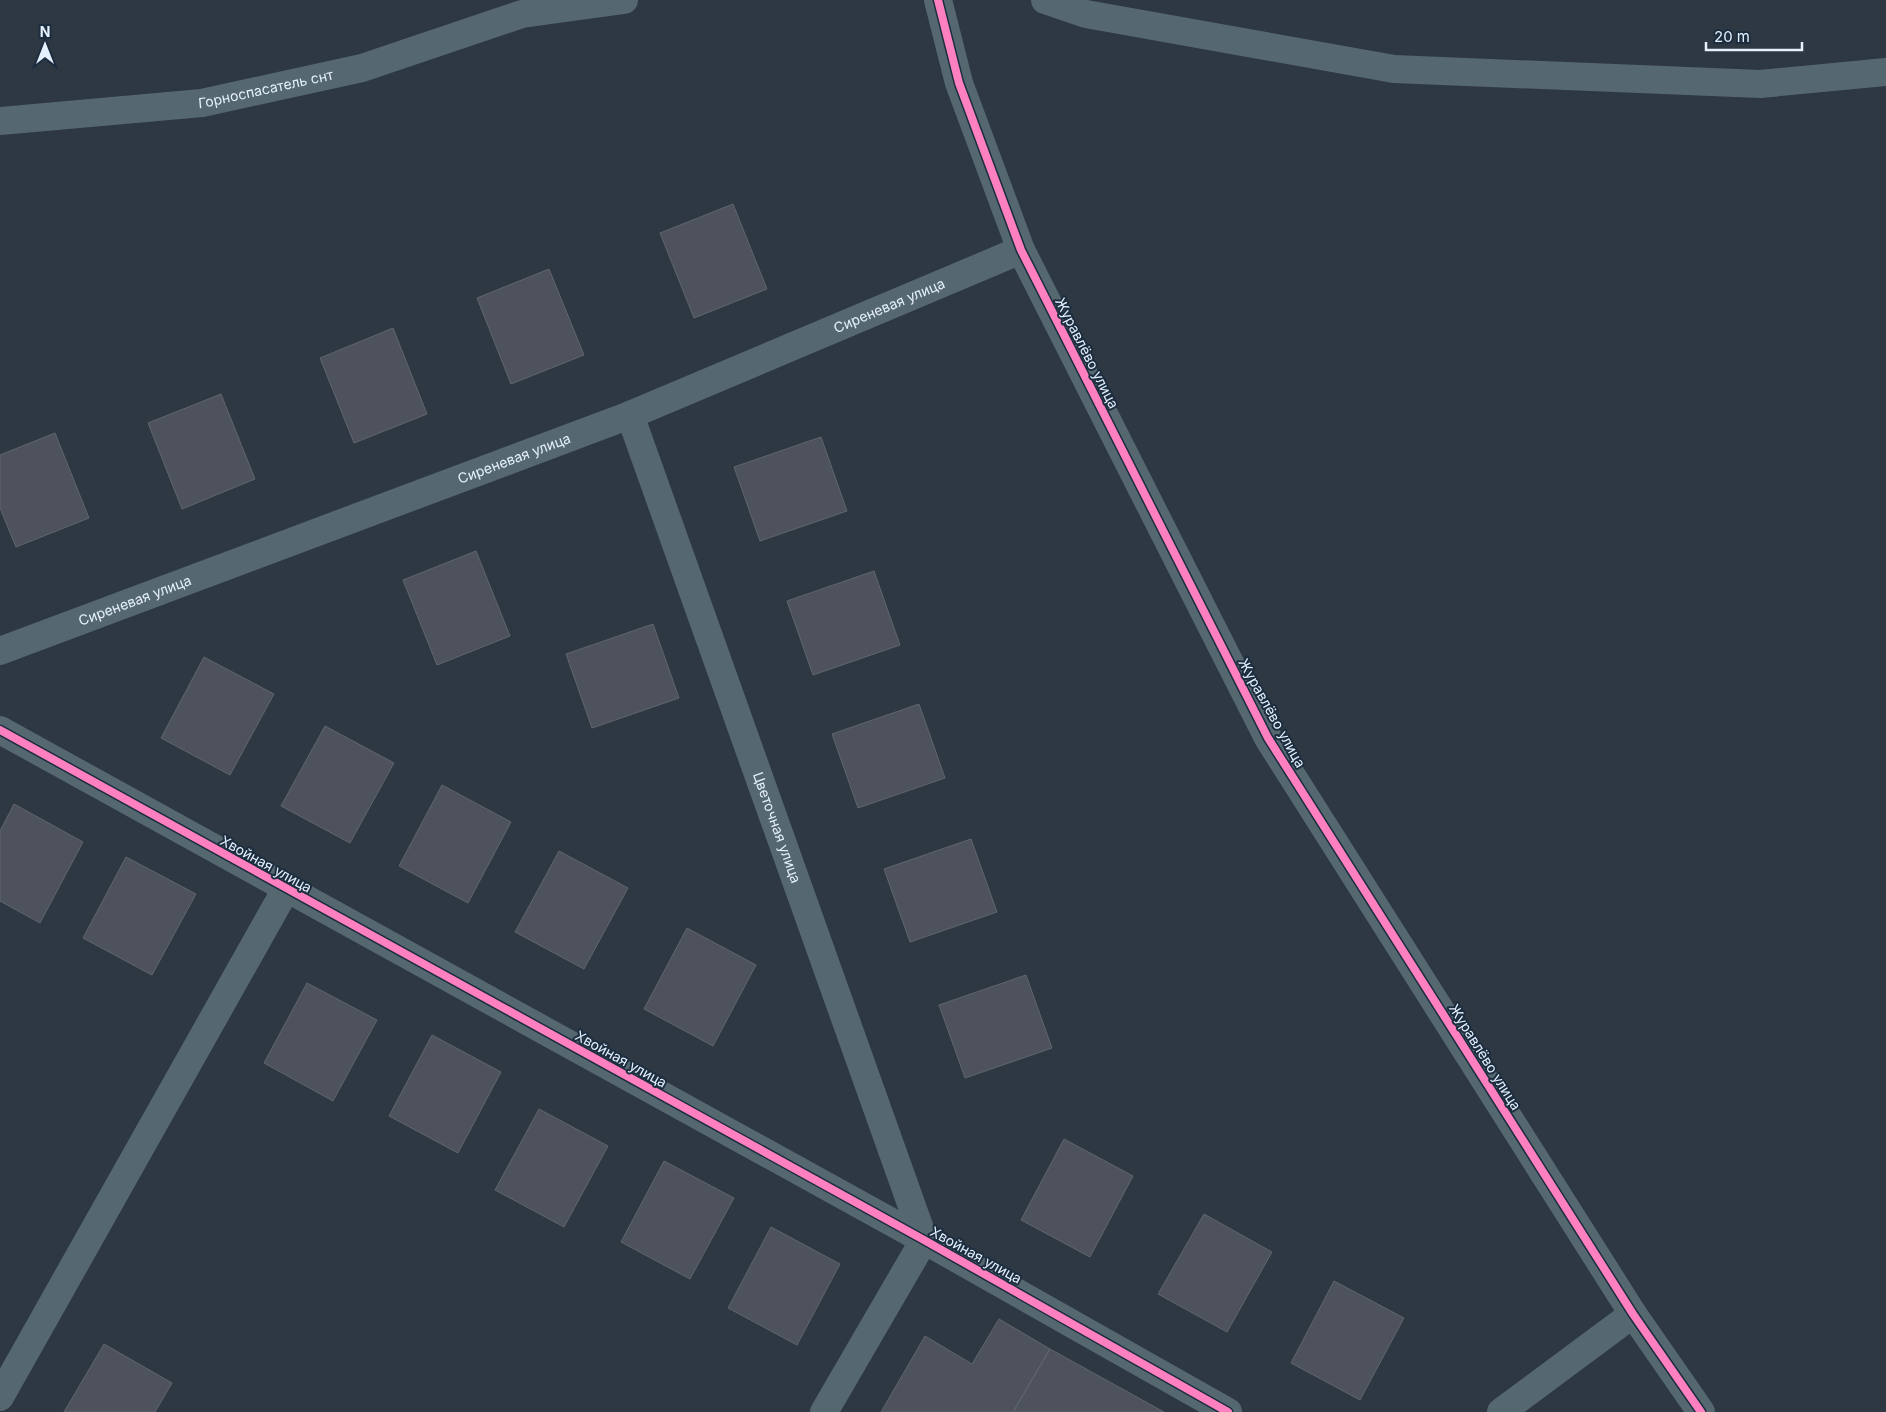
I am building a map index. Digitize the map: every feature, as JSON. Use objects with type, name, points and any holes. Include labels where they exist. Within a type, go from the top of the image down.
[{"type":"street","name":"Горноспасатель снт","points":[[0,120],[202,103],[362,68],[512,7],[624,0]]},
{"type":"street","name":"Журавлёво улица","points":[[938,0],[959,83],[1021,250],[1268,738],[1633,1314],[1701,1412]]},
{"type":"street","points":[[1045,0],[1086,14],[1394,69],[1760,84],[1886,72]]},
{"type":"street","name":"Сиреневая улица","points":[[0,651],[630,415],[1021,250]]},
{"type":"street","name":"Цветочная улица","points":[[630,415],[924,1240]]},
{"type":"street","name":"Хвойная улица","points":[[0,730],[286,890],[924,1240],[1228,1412]]},
{"type":"street","points":[[0,1397],[286,890]]},
{"type":"street","points":[[824,1412],[924,1240]]},
{"type":"street","points":[[1501,1412],[1633,1314]]},
{"type":"building","points":[[733,204],[767,289],[694,318],[660,233]]},
{"type":"building","points":[[549,269],[584,355],[511,384],[477,298]]},
{"type":"building","points":[[393,328],[427,414],[354,443],[320,358]]},
{"type":"building","points":[[221,394],[255,479],[182,509],[148,423]]},
{"type":"building","points":[[55,433],[89,518],[16,547],[0,508],[0,455]]},
{"type":"building","points":[[821,437],[847,511],[760,541],[734,467]]},
{"type":"building","points":[[476,551],[510,636],[437,665],[403,580]]},
{"type":"building","points":[[874,571],[900,645],[813,675],[787,601]]},
{"type":"building","points":[[653,624],[679,698],[592,728],[566,654]]},
{"type":"building","points":[[204,657],[274,694],[230,775],[161,738]]},
{"type":"building","points":[[919,704],[945,778],[858,808],[832,734]]},
{"type":"building","points":[[325,726],[394,763],[350,843],[281,806]]},
{"type":"building","points":[[442,785],[511,822],[468,903],[399,866]]},
{"type":"building","points":[[14,804],[83,842],[40,923],[0,901],[0,831]]},
{"type":"building","points":[[971,839],[997,912],[910,942],[884,869]]},
{"type":"building","points":[[559,851],[628,888],[584,969],[515,932]]},
{"type":"building","points":[[126,857],[196,894],[152,975],[83,938]]},
{"type":"building","points":[[687,928],[756,965],[713,1046],[644,1009]]},
{"type":"building","points":[[1026,975],[1052,1048],[965,1078],[939,1005]]},
{"type":"building","points":[[307,983],[377,1020],[333,1101],[264,1063]]},
{"type":"building","points":[[432,1035],[501,1072],[458,1153],[389,1116]]},
{"type":"building","points":[[539,1109],[608,1146],[564,1227],[495,1190]]},
{"type":"building","points":[[1064,1139],[1133,1176],[1090,1257],[1021,1220]]},
{"type":"building","points":[[664,1161],[734,1198],[690,1279],[621,1242]]},
{"type":"building","points":[[1204,1214],[1272,1252],[1227,1332],[1158,1294]]},
{"type":"building","points":[[771,1227],[840,1264],[797,1345],[728,1308]]},
{"type":"building","points":[[1334,1281],[1404,1318],[1360,1400],[1291,1363]]},
{"type":"building","points":[[999,1319],[1050,1349],[1013,1412],[881,1412],[925,1336],[972,1364]]},
{"type":"building","points":[[104,1344],[172,1383],[155,1412],[64,1412]]},
{"type":"building","points":[[1050,1349],[1164,1412],[1013,1412]]},
{"type":"cycle path","points":[[938,0],[959,83],[1021,250],[1268,738],[1633,1314],[1701,1412]]},
{"type":"cycle path","points":[[0,730],[924,1240],[1228,1412]]}]
